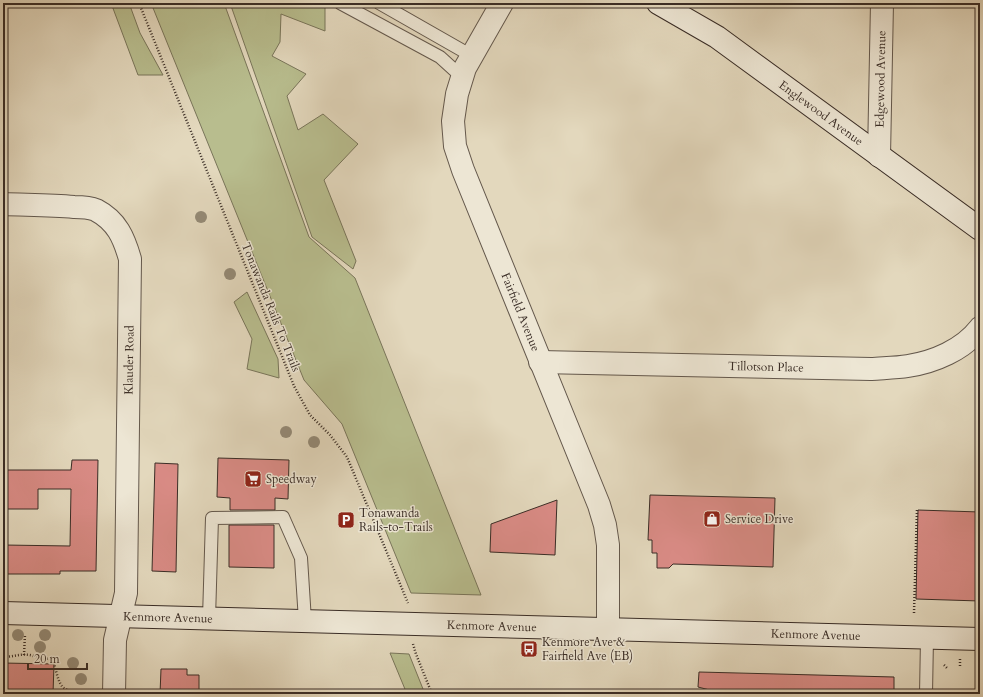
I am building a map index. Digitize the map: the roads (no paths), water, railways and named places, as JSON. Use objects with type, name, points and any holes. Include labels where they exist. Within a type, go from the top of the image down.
[{"type":"street","name":"Fairfield Avenue","points":[[502,3],[465,68],[456,94],[453,121],[455,146],[463,170],[540,362],[599,505],[605,525],[608,545],[608,629]]},
{"type":"street","name":"Englewood Avenue","points":[[658,3],[717,37],[980,230]]},
{"type":"street","name":"Edgewood Avenue","points":[[879,156],[882,3]]},
{"type":"street","name":"Klauder Road","points":[[3,204],[90,208],[105,216],[117,228],[125,241],[130,259],[126,593],[115,640],[114,694]]},
{"type":"street","name":"Tillotson Place","points":[[540,362],[871,369],[908,366],[932,360],[958,348],[976,334],[980,328]]},
{"type":"street","name":"Kenmore Avenue","points":[[3,613],[980,639]]},
{"type":"lane","points":[[340,3],[440,57],[462,77]]},
{"type":"lane","points":[[379,3],[472,56]]},
{"type":"lane","points":[[209,618],[212,518],[283,517],[301,558],[305,621]]},
{"type":"lane","points":[[926,694],[927,638]]},
{"type":"place","name":"Speedway","points":[[253,479]]},
{"type":"place","name":"Service Drive","points":[[712,519]]},
{"type":"place","name":"Tonawanda Rails-to-Trails","points":[[346,520]]},
{"type":"place","name":"Kenmore Ave & Fairfield Ave (EB)","points":[[529,649]]}]
